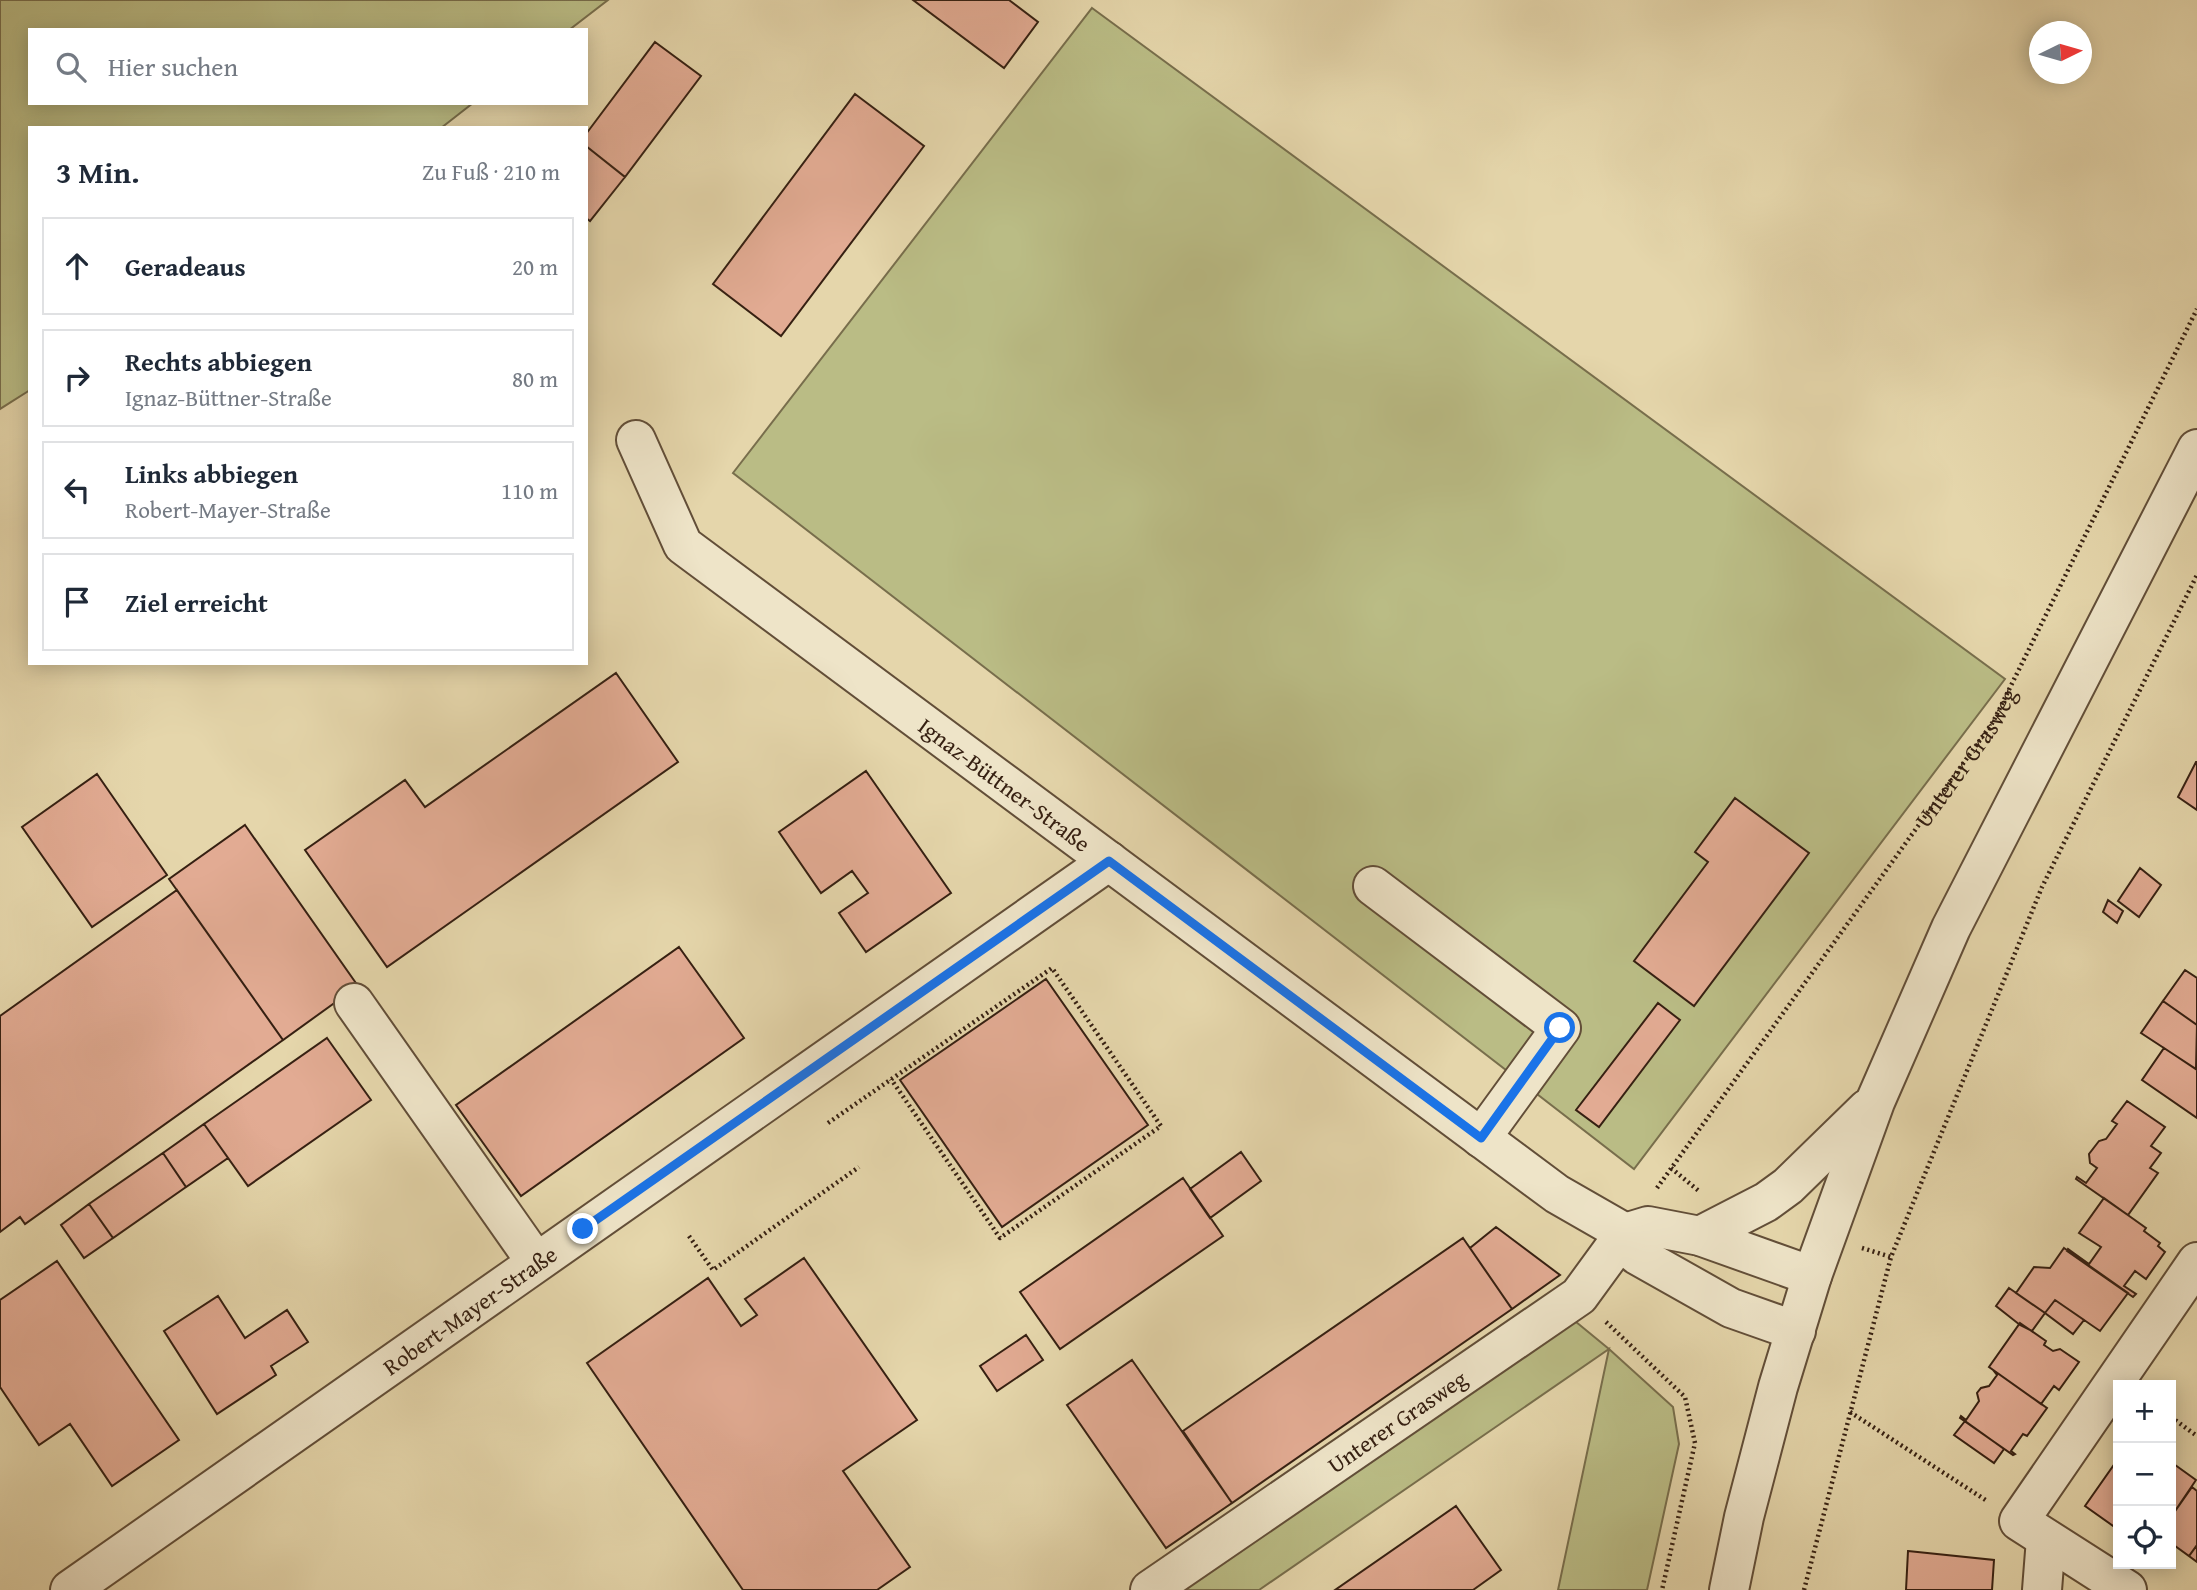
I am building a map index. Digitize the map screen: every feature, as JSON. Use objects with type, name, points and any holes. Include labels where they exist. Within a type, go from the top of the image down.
[{"type":"street","name":"Ignaz-Büttner-Straße","points":[[636,440],[683,545],[1481,1138],[1558,1194],[1625,1233],[1637,1255],[1731,1308],[1796,1331]]},
{"type":"street","points":[[1729,1590],[1744,1517],[1812,1276],[1875,1102],[1951,928],[2197,449]]},
{"type":"street","name":"Robert-Mayer-Straße","points":[[70,1590],[1109,861]]},
{"type":"street","points":[[1373,886],[1560,1028],[1481,1138]]},
{"type":"street","points":[[354,1003],[536,1262]]},
{"type":"street","points":[[1700,1236],[1766,1202],[1788,1186],[1875,1102]]},
{"type":"street","points":[[1625,1233],[1648,1226],[1700,1236],[1812,1276]]},
{"type":"street","name":"Unterer Grasweg","points":[[1150,1590],[1579,1296],[1625,1233]]},
{"type":"street","points":[[2042,1590],[2032,1530],[2197,1262]]},
{"type":"street","points":[[2032,1530],[2127,1590]]},
{"type":"path","name":"Unterer Grasweg","points":[[1671,1168],[1993,722],[2197,309]]},
{"type":"path","points":[[1804,1590],[1891,1257],[2042,887],[2197,575]]},
{"type":"path","points":[[828,1123],[891,1079],[1052,968],[1161,1126],[1000,1238],[891,1079]]},
{"type":"path","points":[[689,1236],[713,1270],[859,1167]]},
{"type":"path","points":[[1579,1296],[1685,1397],[1695,1443],[1662,1590]]},
{"type":"path","points":[[1850,1412],[2032,1530]]},
{"type":"path","points":[[2176,1421],[2197,1436]]},
{"type":"green space","points":[[0,0],[608,0],[572,28],[28,28],[28,105],[470,105],[444,126],[28,126],[28,391],[0,409]]},
{"type":"green space","points":[[1092,8],[2005,679],[1634,1169],[733,473]]},
{"type":"green space","points":[[1570,1317],[1609,1349],[1259,1590],[1174,1590]]},
{"type":"green space","points":[[1609,1349],[1673,1407],[1679,1444],[1647,1590],[1558,1590]]},
{"type":"building","points":[[913,0],[1009,0],[1038,22],[1004,68]]},
{"type":"building","points":[[655,42],[701,76],[625,177],[588,148],[588,131]]},
{"type":"building","points":[[855,94],[924,146],[781,336],[713,284]]},
{"type":"building","points":[[588,148],[625,177],[590,221],[588,220]]},
{"type":"building","points":[[616,673],[678,762],[387,967],[305,850],[405,780],[425,807]]},
{"type":"building","points":[[2197,762],[2197,810],[2178,797]]},
{"type":"building","points":[[866,771],[951,893],[866,952],[839,913],[868,893],[852,871],[821,893],[779,832]]},
{"type":"building","points":[[97,774],[167,875],[92,927],[22,827]]},
{"type":"building","points":[[1735,798],[1809,853],[1694,1006],[1634,961],[1708,862],[1695,852]]},
{"type":"building","points":[[245,825],[358,986],[283,1040],[169,879]]},
{"type":"building","points":[[2140,868],[2161,885],[2139,917],[2118,901]]},
{"type":"building","points":[[177,890],[283,1040],[25,1224],[20,1217],[0,1232],[0,1016]]},
{"type":"building","points":[[2108,900],[2123,911],[2117,923],[2103,912]]},
{"type":"building","points":[[679,947],[744,1038],[521,1196],[456,1105]]},
{"type":"building","points":[[2185,970],[2197,978],[2197,1025],[2163,1001]]},
{"type":"building","points":[[1046,979],[1148,1125],[1002,1227],[900,1080]]},
{"type":"building","points":[[2163,1001],[2197,1025],[2196,1069],[2141,1033]]},
{"type":"building","points":[[1658,1003],[1680,1020],[1599,1127],[1576,1110]]},
{"type":"building","points":[[327,1038],[371,1100],[248,1186],[204,1124]]},
{"type":"building","points":[[2164,1048],[2197,1070],[2197,1118],[2142,1080]]},
{"type":"building","points":[[2127,1101],[2165,1127],[2151,1146],[2161,1153],[2150,1168],[2158,1173],[2128,1215],[2076,1179],[2077,1177],[2086,1183],[2097,1168],[2090,1163],[2089,1154],[2099,1141],[2106,1139],[2117,1124],[2112,1121]]},
{"type":"building","points":[[204,1124],[228,1158],[186,1187],[163,1153]]},
{"type":"building","points":[[1241,1152],[1261,1181],[1210,1218],[1190,1189]]},
{"type":"building","points":[[163,1153],[186,1187],[113,1238],[89,1204]]},
{"type":"building","points":[[1183,1178],[1223,1236],[1060,1349],[1020,1292]]},
{"type":"building","points":[[2104,1198],[2146,1228],[2144,1231],[2160,1243],[2158,1246],[2165,1252],[2146,1279],[2135,1271],[2124,1286],[2136,1294],[2133,1297],[2067,1251],[2068,1249],[2089,1264],[2101,1247],[2079,1233]]},
{"type":"building","points":[[89,1204],[113,1238],[84,1258],[61,1225]]},
{"type":"building","points":[[1496,1227],[1560,1275],[1512,1309],[1470,1248]]},
{"type":"building","points":[[1463,1238],[1512,1309],[1232,1503],[1183,1431]]},
{"type":"building","points":[[2064,1248],[2128,1293],[2100,1331],[2055,1300],[2045,1313],[2016,1293],[2034,1267],[2050,1268]]},
{"type":"building","points":[[804,1258],[917,1420],[843,1471],[910,1567],[877,1590],[743,1590],[587,1363],[708,1278],[741,1326],[757,1315],[745,1299]]},
{"type":"building","points":[[57,1261],[179,1440],[112,1486],[70,1424],[39,1445],[0,1387],[0,1300]]},
{"type":"building","points":[[2009,1288],[2045,1313],[2032,1331],[1996,1306]]},
{"type":"building","points":[[218,1296],[245,1338],[287,1310],[308,1342],[271,1366],[276,1375],[217,1414],[164,1331]]},
{"type":"building","points":[[2055,1300],[2084,1320],[2073,1334],[2045,1313]]},
{"type":"building","points":[[2020,1323],[2046,1341],[2044,1345],[2053,1351],[2060,1349],[2079,1362],[2059,1390],[2054,1386],[2041,1404],[1989,1367]]},
{"type":"building","points":[[1026,1335],[1043,1360],[997,1391],[980,1366]]},
{"type":"building","points":[[1132,1360],[1232,1503],[1166,1548],[1067,1405]]},
{"type":"building","points":[[1993,1370],[2047,1408],[2027,1436],[2023,1434],[2011,1451],[2015,1454],[2013,1455],[1960,1418],[1961,1416],[1966,1420],[1979,1401],[1977,1393],[1981,1388],[1989,1386],[1997,1375]]},
{"type":"building","points":[[1965,1421],[2004,1449],[1994,1463],[1954,1435]]},
{"type":"building","points":[[2113,1466],[2113,1526],[2085,1506]]},
{"type":"building","points":[[2176,1466],[2196,1480],[2176,1510]]},
{"type":"building","points":[[2192,1487],[2197,1491],[2197,1545],[2189,1556],[2176,1547],[2176,1510]]},
{"type":"building","points":[[1456,1506],[1501,1570],[1473,1590],[1335,1590]]},
{"type":"building","points":[[2197,1545],[2197,1562],[2189,1556]]},
{"type":"building","points":[[1908,1551],[1994,1560],[1992,1590],[1906,1590]]},
{"type":"route","points":[[583,1229],[1109,861],[1481,1138],[1560,1028]]}]
